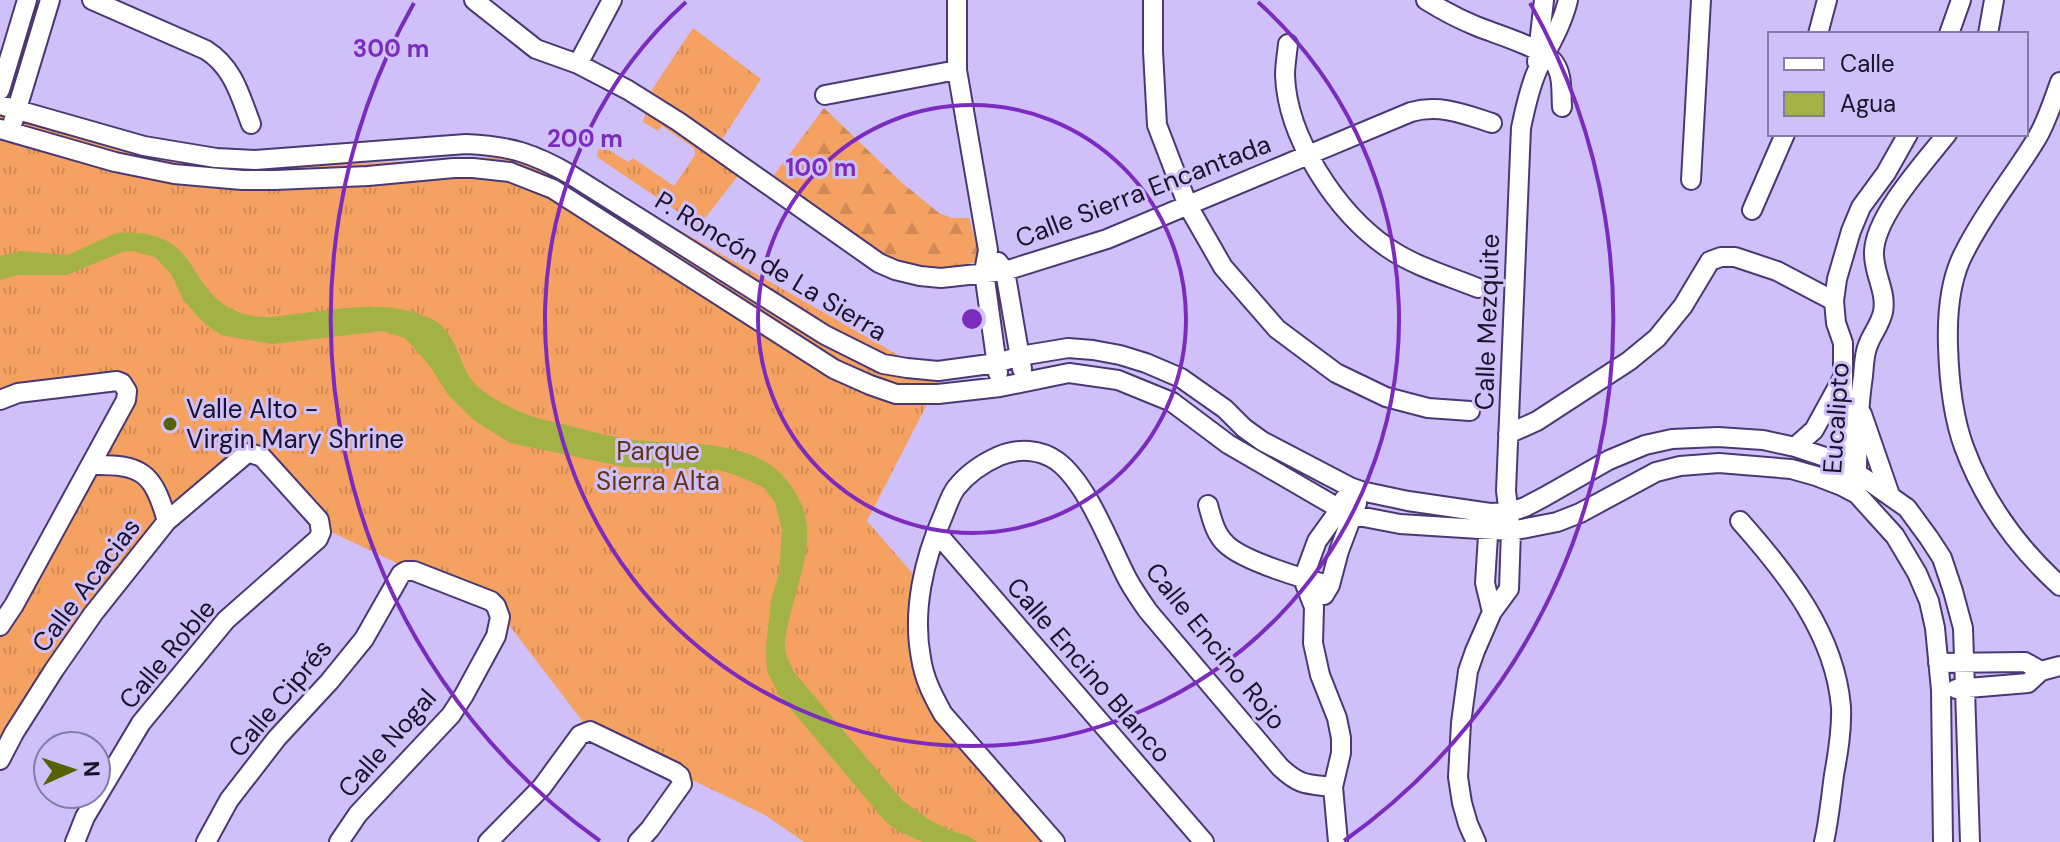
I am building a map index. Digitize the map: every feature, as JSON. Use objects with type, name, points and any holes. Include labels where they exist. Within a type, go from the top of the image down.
[{"type":"street","points":[[0,90],[27,0]]},
{"type":"street","points":[[5,131],[8,108],[50,0]]},
{"type":"street","points":[[92,0],[220,59],[229,71],[251,124]]},
{"type":"street","name":"Calle Sierra Encantada","points":[[474,0],[536,49],[578,64],[679,122],[879,263],[920,276],[941,278],[1005,271],[1107,239],[1424,108],[1446,109],[1492,123]]},
{"type":"street","points":[[578,64],[612,0]]},
{"type":"street","points":[[957,0],[957,70],[988,250],[984,272],[1000,387]]},
{"type":"street","points":[[1153,0],[1157,125],[1188,206],[1223,267],[1277,329],[1336,373],[1386,397],[1428,408],[1470,411]]},
{"type":"street","points":[[1426,0],[1475,25],[1542,52],[1558,68],[1562,107]]},
{"type":"street","points":[[1542,52],[1544,0]]},
{"type":"street","name":"Calle Mezquite","points":[[1476,842],[1468,824],[1458,777],[1461,723],[1468,671],[1492,612],[1509,589],[1511,531],[1506,491],[1521,128],[1542,52],[1559,28],[1568,0]]},
{"type":"street","points":[[1691,180],[1701,0]]},
{"type":"street","points":[[1819,32],[1827,0]]},
{"type":"street","points":[[1950,32],[1961,0]]},
{"type":"street","points":[[1988,32],[1994,0]]},
{"type":"street","points":[[1288,44],[1285,75],[1298,131],[1307,154],[1336,198],[1365,229],[1390,249],[1478,288]]},
{"type":"street","points":[[825,95],[957,70]]},
{"type":"street","points":[[2060,82],[2038,136],[1963,253],[1954,283],[1948,333],[1949,384],[1964,446],[1992,506],[2022,549],[2060,586]]},
{"type":"street","name":"P. Roncón de La Sierra","points":[[8,108],[144,146],[216,158],[255,160],[466,144],[531,154],[571,175],[825,335],[883,364],[938,371],[997,363],[1068,348],[1120,355],[1181,378],[1225,409],[1262,441],[1356,489],[1489,522],[1511,531],[1557,522],[1656,472],[1680,466],[1719,463],[1791,469],[1850,490]]},
{"type":"street","name":"P. Roncón de La Sierra","points":[[5,131],[115,162],[174,174],[242,180],[473,168],[528,177],[553,189],[834,369],[870,385],[896,394],[938,394],[1000,387],[1069,373],[1118,380],[1181,408],[1228,444],[1347,512],[1400,524],[1489,522],[1525,507],[1609,460],[1645,445],[1672,439],[1718,437],[1763,440],[1795,447],[1850,468],[1890,495]]},
{"type":"street","points":[[1752,210],[1784,136]]},
{"type":"street","name":"Eucalipto","points":[[1850,490],[1843,343],[1836,323],[1834,301],[1841,262],[1861,207],[1886,173],[1907,136]]},
{"type":"street","name":"Eucalipto","points":[[1850,468],[1868,346],[1884,309],[1883,294],[1875,271],[1877,237],[1889,211],[1945,136]]},
{"type":"street","points":[[400,149],[402,173]]},
{"type":"street","points":[[988,250],[1005,271],[1024,381]]},
{"type":"street","points":[[1508,434],[1537,421],[1629,361],[1657,338],[1683,306],[1710,261],[1735,257],[1777,271],[1834,301]]},
{"type":"street","points":[[1841,262],[1875,271]]},
{"type":"street","points":[[1843,343],[1868,346]]},
{"type":"street","points":[[1795,447],[1814,430],[1843,376]]},
{"type":"street","points":[[0,400],[18,393],[117,381],[127,391],[126,400],[92,465],[0,626]]},
{"type":"street","points":[[1858,404],[1890,495],[1907,508],[1942,558],[1963,628],[1970,842]]},
{"type":"street","name":"Calle Encino Rojo","points":[[1055,842],[943,714],[929,690],[920,658],[918,610],[921,583],[936,532],[954,491],[976,467],[1018,450],[1054,459],[1071,473],[1130,585],[1148,611],[1280,767],[1294,780],[1304,784],[1333,787]]},
{"type":"street","name":"Calle Acacias","points":[[0,760],[54,670],[93,614],[167,521],[238,461],[250,453],[262,457],[319,520]]},
{"type":"street","points":[[92,465],[116,464],[135,468],[151,481],[160,497],[167,521]]},
{"type":"street","points":[[1314,607],[1330,585],[1347,512],[1356,489]]},
{"type":"street","points":[[1850,490],[1895,536],[1929,601],[1941,690],[1943,842]]},
{"type":"street","points":[[1492,612],[1485,583],[1489,522],[1506,491]]},
{"type":"street","points":[[1208,505],[1216,531],[1226,544],[1238,552],[1303,579],[1330,585]]},
{"type":"street","points":[[1338,842],[1333,787],[1341,753],[1341,738],[1337,718],[1320,675],[1313,643],[1314,607],[1303,579],[1317,541],[1347,512]]},
{"type":"street","name":"Calle Roble","points":[[75,842],[85,817],[141,723],[226,620],[318,539],[321,532],[319,520]]},
{"type":"street","points":[[1740,521],[1796,590],[1827,644],[1841,708],[1824,842]]},
{"type":"street","name":"Calle Encino Blanco","points":[[936,532],[1204,842]]},
{"type":"street","name":"Calle Ciprés","points":[[206,842],[229,800],[267,751],[364,639],[398,577],[410,571],[491,601],[500,617],[496,636]]},
{"type":"street","name":"Calle Nogal","points":[[339,842],[358,814],[451,715],[496,636]]},
{"type":"street","points":[[1938,663],[2025,662],[2041,671]]},
{"type":"street","points":[[1941,690],[2028,683],[2041,671],[2060,666]]},
{"type":"street","points":[[488,842],[542,787],[580,735],[590,731],[680,776],[682,784],[647,838]]},
{"type":"green space","points":[[693,28],[761,79],[721,141],[651,91]]},
{"type":"green space","points":[[648,105],[744,168],[699,226],[597,157],[601,145],[628,162],[633,158],[674,186],[695,155],[694,148],[662,126],[658,131],[643,122]]},
{"type":"green space","points":[[824,108],[900,181],[939,213],[952,218],[969,218],[981,260],[936,274],[891,264],[820,217],[774,175]]},
{"type":"green space","name":"Parque Sierra Alta","points":[[0,116],[239,169],[548,155],[940,379],[867,521],[921,583],[929,690],[1055,842],[804,842],[765,815],[590,731],[499,612],[321,527],[262,457],[237,461],[167,522],[0,760],[0,625],[135,388],[123,374],[0,405]]},
{"type":"water","points":[[116,233],[145,234],[165,240],[179,250],[209,291],[222,303],[241,313],[268,317],[382,307],[432,319],[447,332],[475,384],[493,398],[528,415],[625,439],[734,449],[770,464],[796,493],[807,524],[805,556],[785,640],[786,653],[794,672],[903,801],[928,819],[977,842],[923,842],[898,831],[886,822],[779,695],[767,671],[766,647],[771,600],[779,574],[782,530],[775,502],[763,487],[719,470],[625,467],[510,443],[475,421],[449,396],[429,365],[405,338],[383,331],[272,344],[221,335],[205,324],[184,301],[171,274],[155,257],[132,251],[122,252],[67,275],[18,275],[0,280],[0,256],[21,251],[68,255]]},
{"type":"place","name":"Valle Alto - Virgin Mary Shrine","points":[[170,424]]}]
